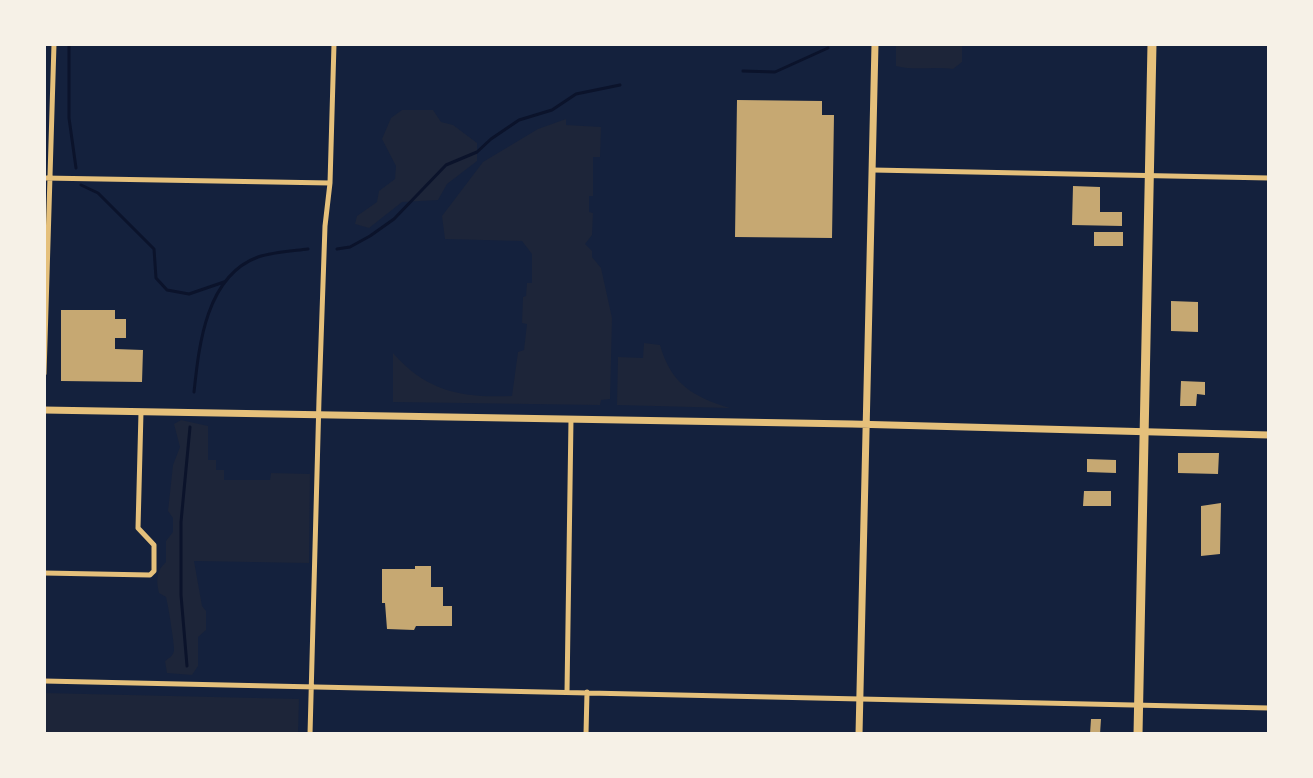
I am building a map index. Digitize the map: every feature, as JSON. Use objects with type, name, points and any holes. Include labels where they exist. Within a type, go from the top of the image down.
[{"type":"highway","points":[[1138,734],[1152,44]]},
{"type":"street","points":[[44,374],[47,178],[54,44]]},
{"type":"street","points":[[310,734],[318,415],[334,44]]},
{"type":"street","points":[[859,734],[875,44]]},
{"type":"street","points":[[873,170],[1269,178]]},
{"type":"street","points":[[47,178],[330,183]]},
{"type":"street","points":[[44,410],[1269,435]]},
{"type":"street","points":[[44,573],[150,575],[154,571],[154,545],[138,528],[141,412]]},
{"type":"street","points":[[567,692],[571,419]]},
{"type":"street","points":[[44,681],[1269,708]]},
{"type":"street","points":[[586,734],[587,692]]},
{"type":"shaded area","points":[[896,44],[962,44],[962,62],[953,69],[896,66]]},
{"type":"shaded area","points":[[402,110],[433,110],[441,122],[453,125],[477,143],[477,161],[447,184],[438,200],[402,202],[369,228],[355,224],[357,216],[377,202],[379,191],[395,179],[396,166],[382,139],[391,118]]},
{"type":"shaded area","points":[[566,119],[566,125],[601,127],[600,157],[593,157],[593,196],[589,196],[589,212],[593,213],[592,235],[585,244],[601,268],[612,318],[610,399],[601,400],[600,405],[393,402],[393,353],[419,376],[446,390],[477,396],[512,396],[518,352],[524,350],[527,324],[522,323],[523,297],[526,296],[527,283],[532,283],[532,254],[522,241],[445,239],[442,216],[483,162],[538,129]]},
{"type":"shaded area","points":[[644,343],[660,345],[670,370],[694,394],[730,408],[617,405],[618,357],[643,358]]},
{"type":"shaded area","points":[[181,420],[208,426],[208,460],[216,460],[216,470],[224,470],[224,480],[270,480],[271,473],[310,474],[309,563],[194,561],[202,606],[206,611],[206,630],[198,637],[198,666],[192,675],[167,673],[165,661],[174,651],[173,642],[166,597],[159,593],[157,584],[159,572],[166,562],[166,541],[173,532],[173,518],[168,511],[173,465],[180,447],[174,424]]},
{"type":"shaded area","points":[[44,693],[299,699],[298,734],[44,734]]},
{"type":"building","points":[[737,100],[822,101],[822,115],[834,115],[832,238],[735,237]]},
{"type":"building","points":[[1073,186],[1100,187],[1100,212],[1122,212],[1122,226],[1072,225]]},
{"type":"building","points":[[1094,232],[1123,232],[1123,246],[1094,246]]},
{"type":"building","points":[[1171,301],[1198,302],[1198,332],[1171,331]]},
{"type":"building","points":[[61,310],[115,310],[115,319],[126,319],[126,338],[115,338],[115,349],[143,350],[142,382],[61,381]]},
{"type":"building","points":[[1181,381],[1205,382],[1205,395],[1197,394],[1196,406],[1180,406]]},
{"type":"building","points":[[1178,453],[1219,453],[1218,474],[1178,473]]},
{"type":"building","points":[[1087,459],[1116,460],[1116,473],[1087,472]]},
{"type":"building","points":[[1084,491],[1111,491],[1111,506],[1083,506]]},
{"type":"building","points":[[1221,503],[1220,554],[1201,556],[1201,506]]},
{"type":"building","points":[[415,566],[431,566],[431,587],[443,587],[443,606],[452,606],[452,626],[387,629],[385,603],[382,603],[382,569],[415,569]]},
{"type":"building","points":[[1091,719],[1101,719],[1100,734],[1090,734]]},
{"type":"waterway","points":[[69,44],[69,118],[76,168]]},
{"type":"waterway","points":[[743,71],[775,72],[828,48]]},
{"type":"waterway","points":[[337,249],[350,247],[394,219],[446,165],[477,152],[519,120],[552,110],[576,94],[620,85]]},
{"type":"waterway","points":[[81,185],[98,193],[154,249],[156,278],[167,290],[189,294],[224,282]]},
{"type":"waterway","points":[[194,392],[208,314],[227,280],[241,266],[258,257],[308,249]]},
{"type":"waterway","points":[[187,666],[181,595],[181,522],[190,427]]}]
